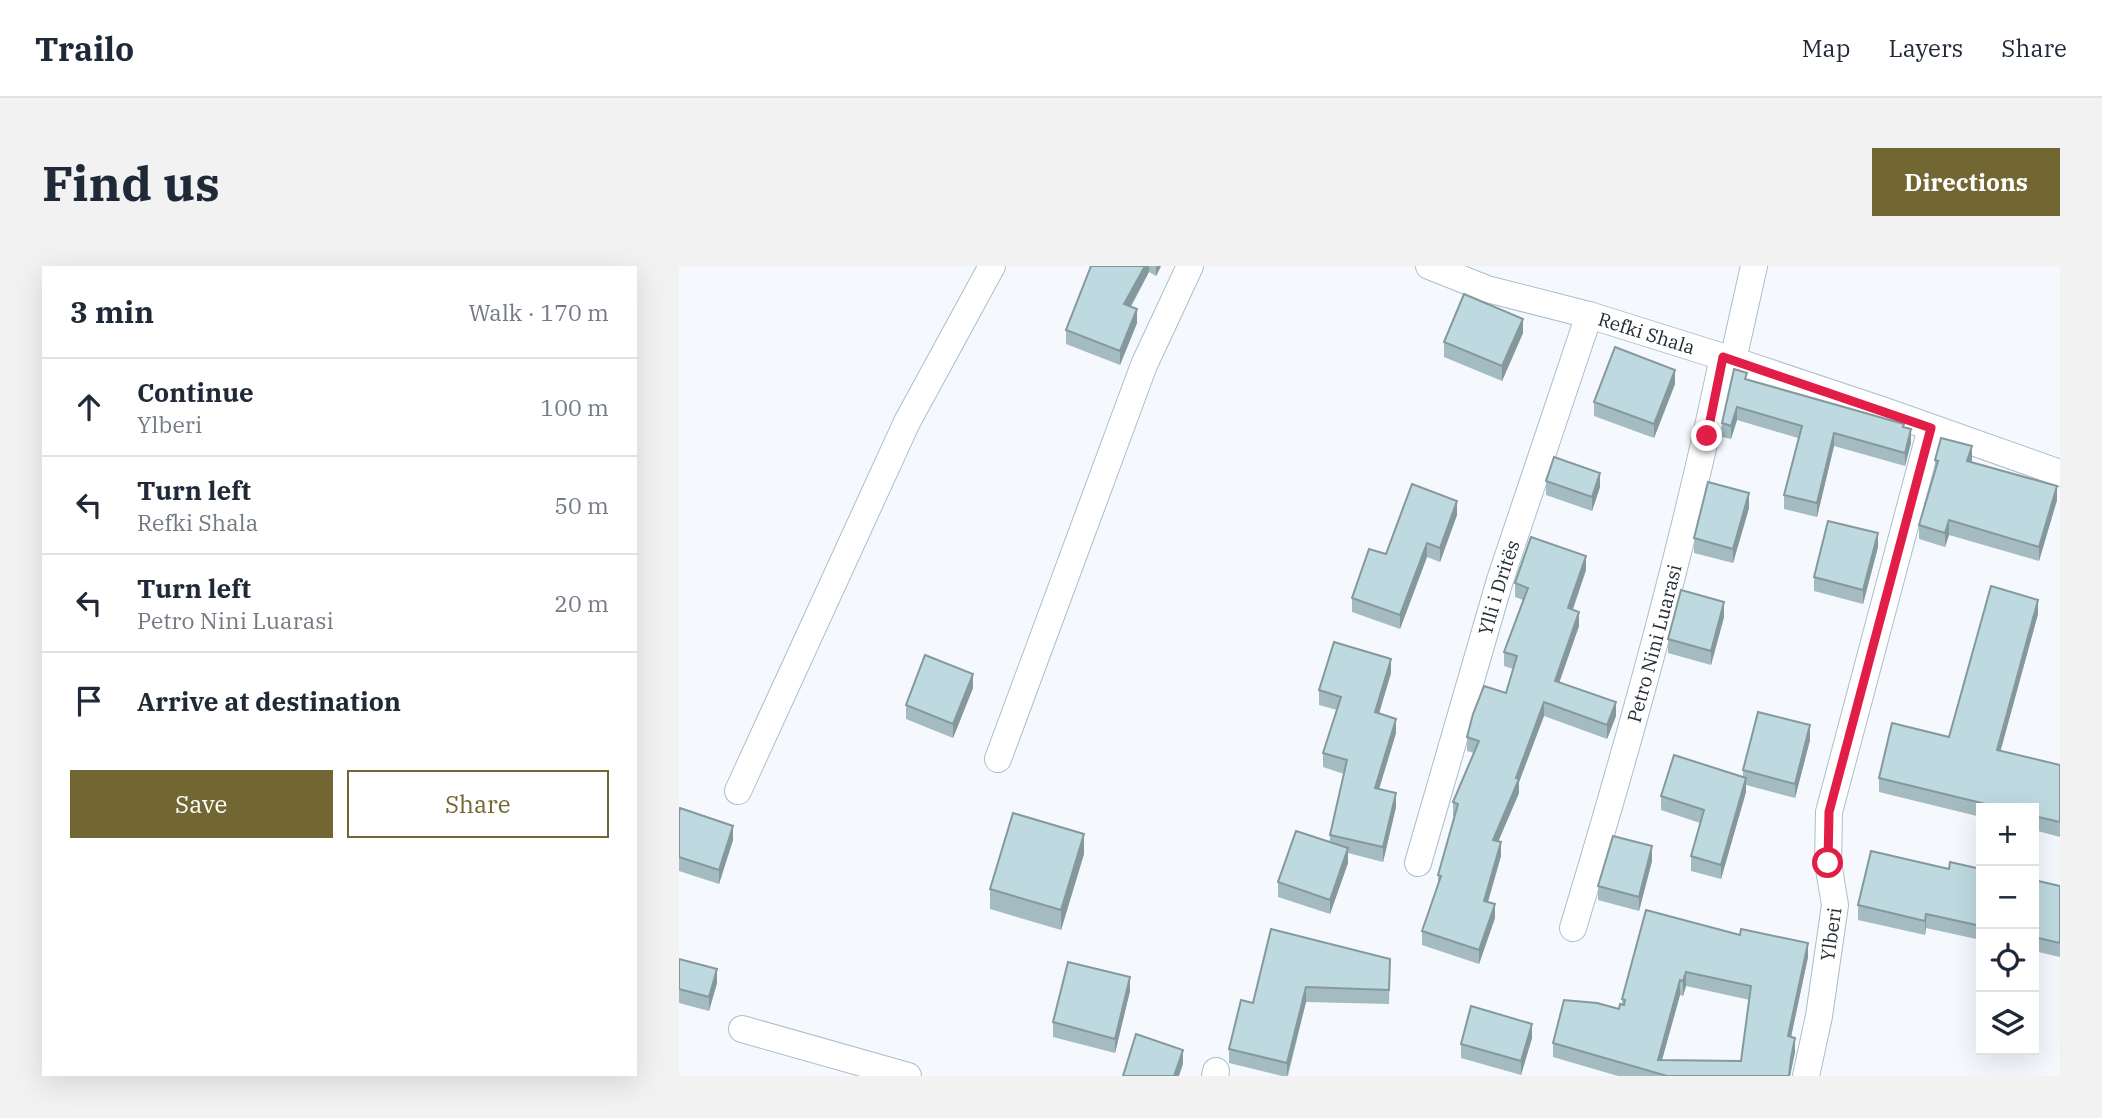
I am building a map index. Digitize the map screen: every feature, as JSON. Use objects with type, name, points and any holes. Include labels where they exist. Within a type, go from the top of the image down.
[{"type":"street","points":[[738,791],[907,422],[992,266]]},
{"type":"street","points":[[998,760],[1144,365],[1190,266]]},
{"type":"street","name":"Refki Shala","points":[[1429,266],[1490,278],[1589,315],[1728,359],[2060,473]]},
{"type":"street","name":"Petro Nini Luarasi","points":[[1573,928],[1631,737],[1753,266]]},
{"type":"street","name":"Ylli i Dritës","points":[[1417,863],[1500,580],[1589,315]]},
{"type":"street","name":"Ylberi","points":[[1806,1076],[1819,1016],[1835,905],[1828,863],[1829,812],[1931,428]]},
{"type":"street","points":[[743,1029],[908,1076]]},
{"type":"building","points":[[1091,266],[1145,266],[1124,304],[1137,309],[1120,351],[1066,330]]},
{"type":"building","points":[[1464,294],[1523,319],[1502,366],[1444,342]]},
{"type":"building","points":[[1615,347],[1675,370],[1654,424],[1594,402]]},
{"type":"building","points":[[1734,369],[1747,373],[1745,379],[1904,424],[1903,427],[1911,429],[1905,453],[1834,433],[1817,503],[1784,495],[1802,426],[1737,407],[1731,426],[1722,423]]},
{"type":"building","points":[[1941,438],[1972,446],[1967,461],[2057,486],[2039,547],[1949,520],[1945,533],[1919,525],[1938,461],[1935,460]]},
{"type":"building","points":[[1554,457],[1600,473],[1592,497],[1546,481]]},
{"type":"building","points":[[1708,482],[1749,493],[1733,549],[1694,538]]},
{"type":"building","points":[[1412,484],[1457,501],[1440,548],[1427,543],[1400,615],[1352,598],[1369,549],[1386,554]]},
{"type":"building","points":[[1828,521],[1878,533],[1863,590],[1814,577]]},
{"type":"building","points":[[1531,537],[1586,556],[1568,608],[1579,612],[1555,681],[1616,702],[1607,725],[1544,702],[1516,778],[1519,779],[1493,840],[1501,842],[1484,901],[1495,904],[1479,950],[1422,931],[1441,876],[1438,875],[1458,804],[1453,802],[1479,741],[1467,737],[1473,714],[1484,686],[1506,693],[1517,656],[1504,652],[1528,588],[1515,583]]},
{"type":"building","points":[[1991,586],[2038,600],[1997,750],[2060,765],[2060,822],[2039,817],[2039,803],[1982,803],[1879,778],[1892,723],[1949,737]]},
{"type":"building","points":[[1681,590],[1724,602],[1711,651],[1668,639]]},
{"type":"building","points":[[1334,642],[1391,659],[1375,712],[1396,719],[1375,788],[1396,793],[1383,847],[1330,835],[1347,760],[1323,753],[1341,697],[1319,690]]},
{"type":"building","points":[[925,655],[973,674],[953,724],[906,705]]},
{"type":"building","points":[[1758,712],[1810,725],[1795,784],[1743,770]]},
{"type":"building","points":[[1674,755],[1746,778],[1721,865],[1691,856],[1704,810],[1661,796]]},
{"type":"building","points":[[680,808],[733,826],[719,870],[679,857]]},
{"type":"building","points":[[1013,813],[1084,834],[1061,910],[990,889]]},
{"type":"building","points":[[1296,831],[1348,848],[1330,900],[1278,882]]},
{"type":"building","points":[[1613,836],[1652,846],[1639,897],[1598,886]]},
{"type":"building","points":[[1871,851],[1949,869],[1950,862],[1976,868],[1976,925],[1926,914],[1925,921],[1858,905]]},
{"type":"building","points":[[2039,881],[2060,886],[2060,943],[2039,938]]},
{"type":"building","points":[[1646,910],[1740,935],[1741,929],[1808,943],[1788,1036],[1795,1038],[1789,1076],[1667,1076],[1553,1043],[1564,1000],[1597,1003],[1619,1009],[1620,1004],[1624,1005],[1625,1000],[1622,999]],"holes":[[[1686,972],[1751,986],[1741,1061],[1658,1060],[1680,980],[1683,981]]]},
{"type":"building","points":[[1271,929],[1390,959],[1389,990],[1306,987],[1287,1063],[1229,1049],[1241,1000],[1253,1003]]},
{"type":"building","points":[[679,959],[717,969],[709,997],[679,989]]},
{"type":"building","points":[[1068,962],[1130,977],[1115,1039],[1053,1022]]},
{"type":"building","points":[[1471,1006],[1532,1024],[1521,1061],[1461,1044]]},
{"type":"building","points":[[1136,1034],[1183,1050],[1174,1076],[1123,1076]]},
{"type":"route","points":[[1707,436],[1723,357],[1931,428],[1829,812],[1828,863]]}]
